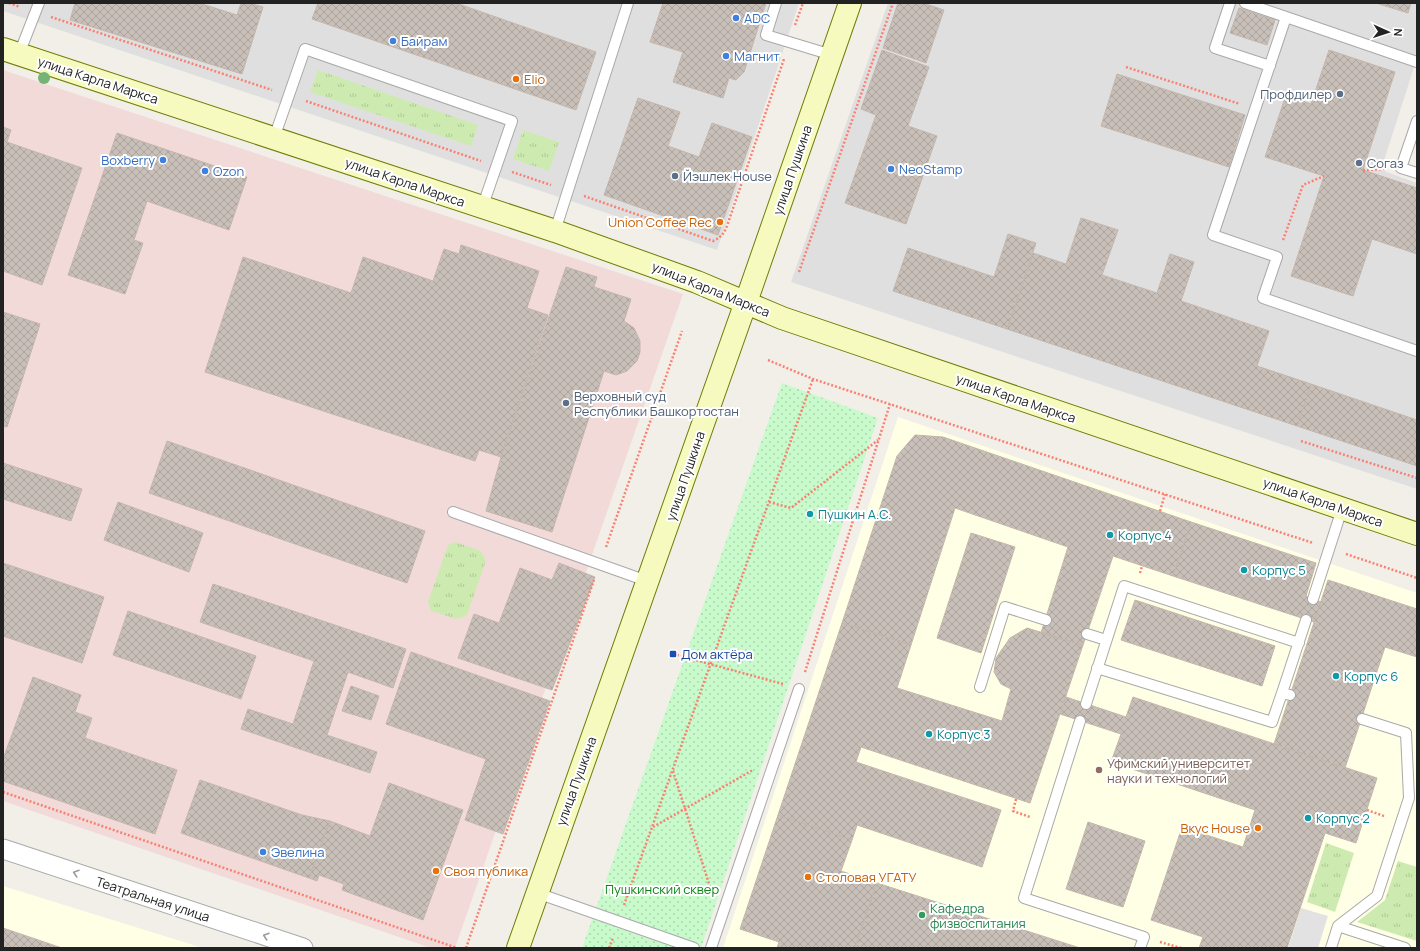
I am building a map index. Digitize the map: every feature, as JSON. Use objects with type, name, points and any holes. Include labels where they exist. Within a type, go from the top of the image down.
[{"type":"main road","name":"улица Пушкина","points":[[518,948],[850,3]]},
{"type":"main road","name":"улица Карла Маркса","points":[[11,52],[555,232],[697,282],[782,318],[1417,534]]},
{"type":"street","name":"Театральная улица","points":[[3,849],[303,948]]},
{"type":"lane","points":[[555,232],[567,190],[628,3]]},
{"type":"lane","points":[[776,3],[766,34],[790,43],[832,54]]},
{"type":"lane","points":[[1230,3],[1215,48],[1270,66]]},
{"type":"lane","points":[[1245,3],[1417,62]]},
{"type":"lane","points":[[11,52],[37,7]]},
{"type":"lane","points":[[1286,17],[1213,235],[1277,257],[1263,298],[1417,351]]},
{"type":"lane","points":[[274,138],[305,49],[512,121],[482,208]]},
{"type":"lane","points":[[1417,121],[1401,168],[1417,173]]},
{"type":"lane","points":[[1313,599],[1342,509]]},
{"type":"lane","points":[[453,512],[647,581]]},
{"type":"lane","points":[[1086,704],[1124,586],[1299,643]]},
{"type":"lane","points":[[980,687],[1004,607],[1046,620]]},
{"type":"lane","points":[[1097,668],[1272,722],[1286,694],[1306,620]]},
{"type":"lane","points":[[1087,634],[1106,640]]},
{"type":"lane","points":[[711,948],[799,689]]},
{"type":"lane","points":[[1331,948],[1338,926],[1376,896],[1409,798],[1406,733],[1362,719]]},
{"type":"lane","points":[[1080,721],[1024,898],[1144,937],[1140,948]]},
{"type":"lane","points":[[537,893],[694,948]]},
{"type":"lane","points":[[1338,926],[1405,948]]},
{"type":"path","points":[[9,3],[37,7],[288,96],[497,166],[713,241],[717,240],[724,234],[803,3]]},
{"type":"path","points":[[799,272],[893,3]]},
{"type":"path","points":[[1126,67],[1255,109]]},
{"type":"path","points":[[1277,257],[1303,184],[1324,176]]},
{"type":"path","points":[[466,948],[682,331]]},
{"type":"path","points":[[768,360],[813,379],[1166,494],[1417,578]]},
{"type":"path","points":[[609,948],[813,379]]},
{"type":"path","points":[[673,654],[799,689],[890,404]]},
{"type":"path","points":[[769,502],[791,508],[879,439]]},
{"type":"path","points":[[1301,441],[1417,478]]},
{"type":"path","points":[[1160,511],[1166,494]]},
{"type":"path","points":[[652,827],[776,756]]},
{"type":"path","points":[[673,770],[721,921]]},
{"type":"path","points":[[3,792],[457,948]]},
{"type":"path","points":[[1016,799],[1013,811],[1048,823]]},
{"type":"shaded area","points":[[3,3],[799,3],[717,250],[3,11]]},
{"type":"shaded area","points":[[888,3],[1417,3],[1417,58],[1381,170],[1417,183],[1417,489],[791,282]]},
{"type":"shaded area","points":[[3,70],[683,294],[455,948],[431,948],[3,801]]},
{"type":"shaded area","name":"Уфимский университет науки и технологий","points":[[898,417],[1417,593],[1417,948],[723,948]]},
{"type":"shaded area","points":[[3,886],[203,948],[3,948]]},
{"type":"shaded area","points":[[1301,908],[1328,916],[1318,948],[1288,948]]},
{"type":"green space","points":[[318,70],[478,125],[471,146],[310,92]]},
{"type":"green space","points":[[523,130],[559,142],[549,171],[513,159]]},
{"type":"green space","name":"Пушкинский сквер","points":[[782,383],[878,418],[701,948],[582,948]]},
{"type":"green space","points":[[456,542],[481,551],[486,561],[467,615],[457,619],[431,611],[428,602],[448,545]]},
{"type":"green space","points":[[1326,843],[1354,853],[1335,912],[1307,902]]},
{"type":"green space","points":[[1398,861],[1417,867],[1417,941],[1357,922],[1385,900]]},
{"type":"building","points":[[75,3],[199,3],[237,15],[241,3],[249,3],[263,7],[242,74],[70,20]]},
{"type":"building","points":[[318,3],[456,3],[596,52],[576,110],[312,19]]},
{"type":"building","points":[[663,3],[766,3],[744,72],[736,80],[729,78],[723,98],[673,82],[683,52],[650,42]]},
{"type":"building","points":[[898,3],[923,3],[944,10],[926,63],[883,48]]},
{"type":"building","points":[[1376,3],[1411,3],[1408,13]]},
{"type":"building","points":[[1239,8],[1275,20],[1267,45],[1230,33]]},
{"type":"building","name":"NeoStamp","points":[[882,50],[929,67],[908,126],[937,136],[906,224],[845,203],[876,115],[861,109]]},
{"type":"building","points":[[1329,50],[1395,72],[1363,170],[1417,188],[1417,254],[1372,239],[1353,296],[1291,276],[1324,176],[1265,157],[1286,95],[1311,104]]},
{"type":"building","points":[[1117,74],[1245,115],[1229,167],[1101,126]]},
{"type":"building","name":"Йэшлек House","points":[[638,98],[680,112],[668,146],[699,157],[712,123],[752,137],[718,235],[604,195]]},
{"type":"building","points":[[3,127],[11,130],[7,142],[82,168],[42,285],[3,271]]},
{"type":"building","points":[[117,133],[247,177],[229,230],[147,201],[134,240],[143,243],[125,294],[68,275]]},
{"type":"building","points":[[1081,218],[1118,230],[1102,275],[1157,293],[1170,254],[1194,262],[1181,301],[1269,331],[1257,366],[1311,384],[1297,426],[1007,329],[1033,253],[1066,264]]},
{"type":"building","points":[[1008,234],[1036,243],[1007,329],[893,291],[908,248],[994,277]]},
{"type":"building","points":[[461,245],[539,271],[527,308],[548,315],[501,457],[479,450],[475,461],[205,372],[243,257],[351,293],[363,257],[433,281],[444,249],[459,254]]},
{"type":"building","points":[[566,267],[597,277],[594,287],[631,299],[624,321],[634,328],[640,341],[640,352],[637,361],[627,371],[616,375],[604,371],[552,532],[486,511],[501,457]]},
{"type":"building","points":[[3,312],[40,324],[7,427],[3,426]]},
{"type":"building","points":[[1311,384],[1417,420],[1417,466],[1297,426]]},
{"type":"building","name":"Корпус 4","points":[[915,435],[943,437],[1191,522],[1173,576],[1113,556],[1083,645],[1041,633],[1068,547],[955,508],[911,645],[842,623],[897,456]]},
{"type":"building","points":[[167,441],[425,531],[407,583],[149,493]]},
{"type":"building","points":[[3,463],[82,489],[71,521],[3,499]]},
{"type":"building","points":[[118,502],[203,533],[189,572],[104,540]]},
{"type":"building","name":"Корпус 5","points":[[1191,522],[1316,563],[1306,596],[1321,602],[1314,622],[1173,576]]},
{"type":"building","points":[[971,533],[1015,547],[981,653],[937,638]]},
{"type":"building","points":[[3,563],[104,597],[82,663],[3,636]]},
{"type":"building","points":[[559,563],[595,577],[552,690],[458,658],[474,614],[499,623],[520,568],[552,580]]},
{"type":"building","name":"Корпус 6","points":[[1328,580],[1417,609],[1417,657],[1385,647],[1345,768],[1274,744]]},
{"type":"building","points":[[213,584],[406,649],[393,688],[348,672],[327,735],[377,752],[370,773],[241,729],[248,709],[293,724],[314,661],[200,622]]},
{"type":"building","points":[[1135,600],[1275,646],[1262,686],[1121,640]]},
{"type":"building","points":[[128,611],[256,656],[241,699],[113,655]]},
{"type":"building","name":"Корпус 3","points":[[842,623],[911,645],[897,688],[1002,721],[1011,689],[1001,684],[994,672],[996,658],[1010,638],[1027,628],[1083,645],[1030,803],[861,747],[856,762],[1001,810],[982,867],[857,825],[852,840],[778,815]]},
{"type":"building","points":[[411,652],[550,701],[503,834],[465,820],[486,759],[386,724]]},
{"type":"building","points":[[33,677],[81,695],[75,712],[92,718],[85,738],[177,770],[155,834],[3,781],[3,759]]},
{"type":"building","points":[[351,686],[379,696],[371,720],[342,711]]},
{"type":"building","name":"Корпус 2","points":[[1066,697],[1126,717],[1133,697],[1377,778],[1356,843],[1325,833],[1287,948],[1199,948],[1203,937],[1151,920],[1182,827],[1243,847],[1255,810],[1111,762],[1121,734],[1060,714]]},
{"type":"building","points":[[200,780],[302,815],[330,821],[309,878],[181,833]]},
{"type":"building","points":[[389,783],[463,810],[423,920],[342,890],[344,884],[319,875],[317,881],[309,878],[330,821],[370,836]]},
{"type":"building","name":"Столовая УГАТУ","points":[[778,815],[852,840],[841,871],[877,883],[855,948],[777,948],[779,942],[740,929]]},
{"type":"building","points":[[1088,822],[1145,841],[1123,907],[1066,889]]},
{"type":"building","name":"Кафедра физвоспитания","points":[[877,883],[1080,948],[855,948]]},
{"type":"building","points":[[3,928],[62,948],[3,948]]},
{"type":"place","name":"ADC","points":[[736,18]]},
{"type":"place","name":"Байрам","points":[[393,41]]},
{"type":"place","name":"Магнит","points":[[726,56]]},
{"type":"place","name":"Elio","points":[[516,79]]},
{"type":"place","name":"Профдилер","points":[[1340,94]]},
{"type":"place","name":"Boxberry","points":[[163,160]]},
{"type":"place","name":"Согаз","points":[[1359,163]]},
{"type":"place","name":"NeoStamp","points":[[891,169]]},
{"type":"place","name":"Ozon","points":[[205,171]]},
{"type":"place","name":"Йэшлек House","points":[[675,176]]},
{"type":"place","name":"Union Coffee Rec","points":[[720,222]]},
{"type":"place","name":"Верховный суд Республики Башкортостан","points":[[566,403]]},
{"type":"place","name":"Пушкин А.С.","points":[[810,514]]},
{"type":"place","name":"Корпус 4","points":[[1110,535]]},
{"type":"place","name":"Корпус 5","points":[[1244,570]]},
{"type":"place","name":"Дом актёра","points":[[673,654]]},
{"type":"place","name":"Корпус 6","points":[[1336,676]]},
{"type":"place","name":"Корпус 3","points":[[929,734]]},
{"type":"place","name":"Уфимский университет науки и технологий","points":[[1099,770]]},
{"type":"place","name":"Корпус 2","points":[[1308,818]]},
{"type":"place","name":"Вкус House","points":[[1258,828]]},
{"type":"place","name":"Эвелина","points":[[263,852]]},
{"type":"place","name":"Своя публика","points":[[436,871]]},
{"type":"place","name":"Столовая УГАТУ","points":[[808,877]]},
{"type":"place","name":"Кафедра физвоспитания","points":[[922,915]]}]
